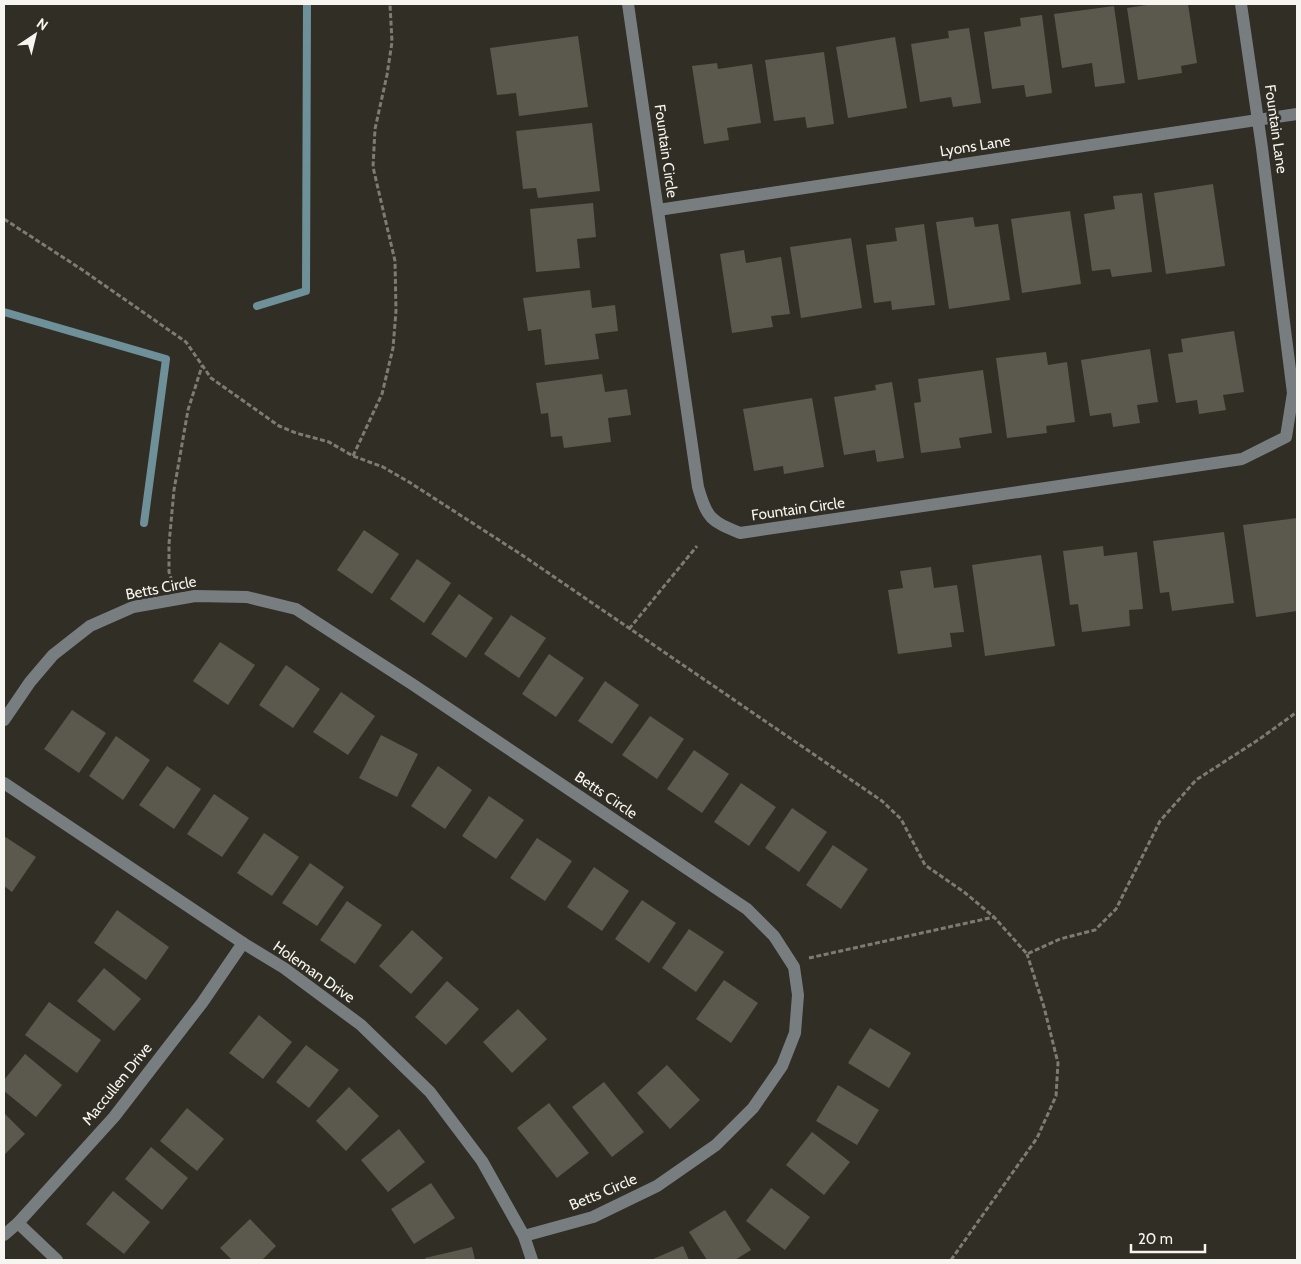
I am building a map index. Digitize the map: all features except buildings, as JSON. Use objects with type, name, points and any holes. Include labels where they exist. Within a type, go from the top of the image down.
[{"type":"street","name":"Fountain Circle","points":[[628,4],[698,488],[703,504],[715,523],[740,533],[1242,459],[1286,437]]},
{"type":"street","name":"Fountain Lane","points":[[1241,4],[1258,119],[1293,393],[1286,437]]},
{"type":"street","name":"Lyons Lane","points":[[658,210],[1297,114]]},
{"type":"street","name":"Betts Circle","points":[[4,720],[53,655],[90,626],[133,607],[195,596],[246,597],[296,609],[412,684],[748,910],[774,936],[794,967],[798,995],[795,1033],[782,1066],[753,1108],[716,1144],[657,1186],[593,1217],[524,1236]]},
{"type":"street","name":"Holeman Drive","points":[[4,783],[243,943],[284,968],[361,1025],[430,1092],[482,1161],[524,1236],[532,1260]]},
{"type":"street","name":"Maccullen Drive","points":[[4,1234],[18,1223],[114,1116],[202,1002],[243,943]]},
{"type":"street","points":[[18,1223],[57,1260]]},
{"type":"path","points":[[353,456],[382,394],[393,348],[396,311],[395,261],[373,167],[375,129],[392,42],[390,4]]},
{"type":"path","points":[[4,220],[81,269],[186,342],[211,378],[279,426],[329,442],[353,456],[384,467],[409,482],[522,555],[882,801],[902,819],[925,865],[964,892],[994,917],[1027,954],[1044,1006],[1058,1063],[1056,1096],[1037,1138],[951,1260]]},
{"type":"path","points":[[169,572],[169,544],[174,490],[188,410],[203,366]]},
{"type":"path","points":[[629,629],[697,546]]},
{"type":"path","points":[[1027,954],[1060,939],[1095,930],[1116,909],[1160,821],[1196,780],[1297,712]]},
{"type":"path","points":[[791,962],[994,917]]},
{"type":"waterway","points":[[257,306],[306,291],[307,4]]},
{"type":"waterway","points":[[4,312],[166,359],[144,523]]}]
